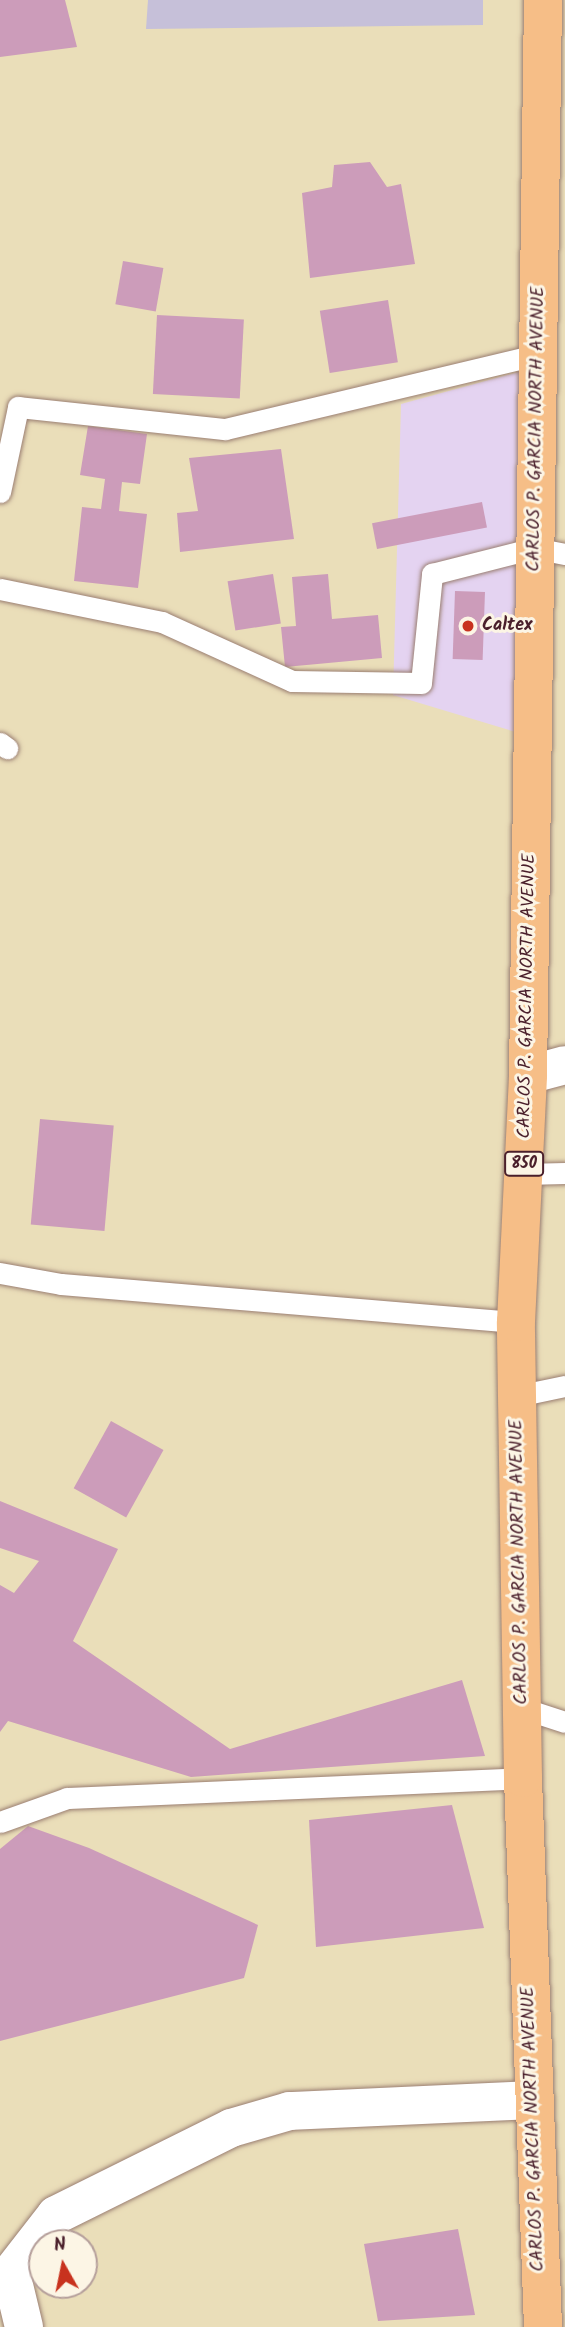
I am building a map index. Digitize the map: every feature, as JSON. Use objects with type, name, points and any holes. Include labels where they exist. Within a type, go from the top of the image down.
[{"type":"main road","name":"CARLOS P. GARCIA NORTH AVENUE","points":[[542,2327],[531,2100],[516,1322],[550,551],[539,354],[554,190],[543,0]]},
{"type":"street","points":[[528,1075],[565,1065]]},
{"type":"street","points":[[24,2327],[11,2273],[56,2215],[231,2128],[290,2111],[531,2100]]},
{"type":"lane","points":[[0,492],[18,407],[225,429],[539,354]]},
{"type":"lane","points":[[0,589],[163,622],[292,681],[421,683],[432,574],[550,551]]},
{"type":"lane","points":[[523,1174],[565,1173]]},
{"type":"lane","points":[[0,1273],[61,1284],[516,1322]]},
{"type":"lane","points":[[517,1395],[565,1386]]},
{"type":"lane","points":[[522,1708],[565,1722]]},
{"type":"lane","points":[[0,1822],[67,1798],[523,1778]]},
{"type":"shaded area","points":[[148,0],[483,0],[483,25],[146,29]]},
{"type":"shaded area","points":[[526,370],[522,734],[393,695],[401,404]]},
{"type":"building","points":[[0,0],[65,0],[77,47],[0,57]]},
{"type":"building","points":[[370,162],[387,187],[401,184],[415,264],[310,278],[302,193],[332,187],[334,165]]},
{"type":"building","points":[[123,261],[163,268],[156,311],[115,304]]},
{"type":"building","points":[[388,300],[398,362],[330,373],[320,311]]},
{"type":"building","points":[[157,315],[244,320],[240,398],[153,394]]},
{"type":"building","points":[[88,426],[147,434],[140,484],[122,482],[119,511],[147,514],[138,588],[74,581],[82,507],[101,509],[105,479],[80,475]]},
{"type":"building","points":[[281,449],[294,539],[180,552],[177,513],[198,511],[189,458]]},
{"type":"building","points":[[482,502],[487,528],[377,549],[372,523]]},
{"type":"building","points":[[273,574],[281,623],[235,631],[228,581]]},
{"type":"building","points":[[328,574],[332,619],[378,615],[382,658],[285,667],[281,627],[296,626],[292,577]]},
{"type":"building","name":"Caltex","points":[[455,591],[485,592],[483,660],[453,659]]},
{"type":"building","points":[[40,1119],[114,1125],[104,1231],[31,1225]]},
{"type":"building","points":[[111,1421],[163,1450],[126,1517],[74,1488]]},
{"type":"building","points":[[0,1501],[118,1549],[73,1641],[230,1749],[462,1680],[485,1756],[191,1777],[8,1721],[0,1732],[0,1585],[14,1593],[39,1561],[0,1548]]},
{"type":"building","points":[[452,1805],[484,1928],[316,1947],[309,1820]]},
{"type":"building","points":[[28,1826],[89,1848],[258,1925],[244,1978],[0,2041],[0,1849]]},
{"type":"building","points":[[458,2229],[475,2315],[378,2321],[364,2244]]},
{"type":"place","name":"Caltex","points":[[468,626]]}]
